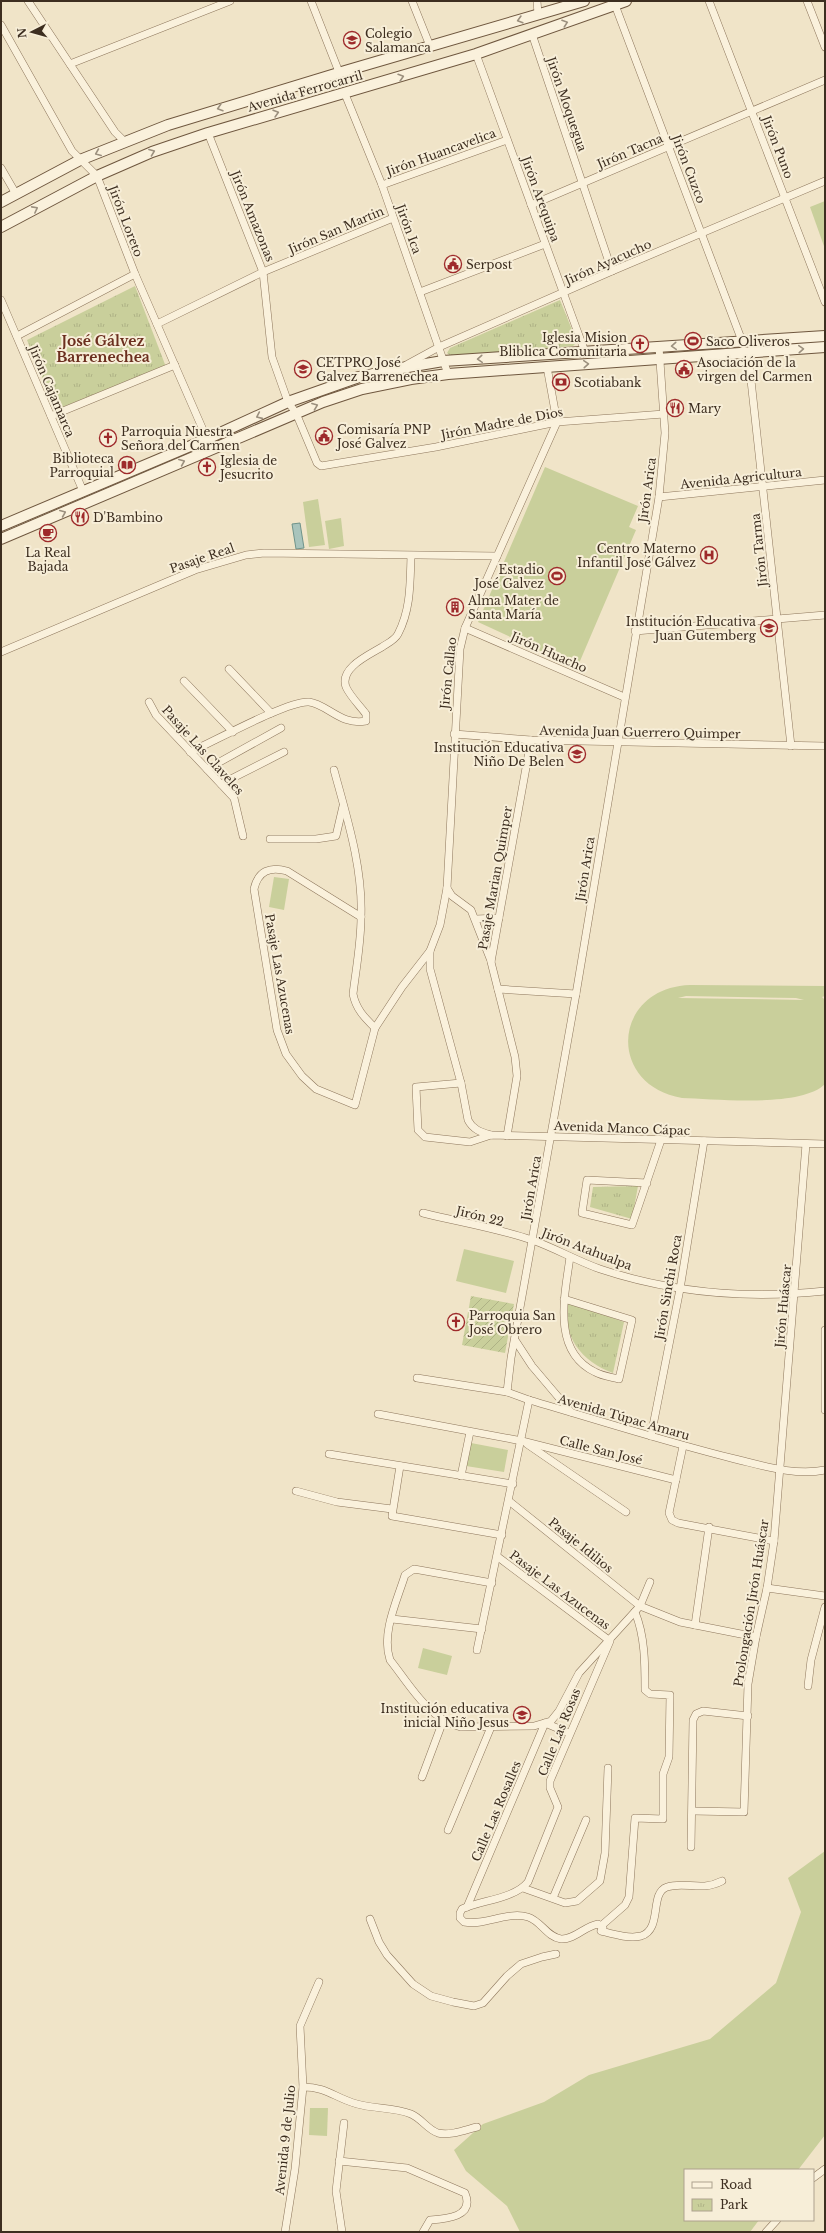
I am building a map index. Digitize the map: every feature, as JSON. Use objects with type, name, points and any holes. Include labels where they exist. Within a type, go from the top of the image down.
[{"type":"main road","name":"Avenida Ferrocarril","points":[[1,202],[80,160],[124,141],[209,112],[339,72],[584,1]]},
{"type":"main road","name":"Avenida Ferrocarril","points":[[1,227],[97,176],[152,152],[208,133],[345,94],[476,54],[626,1]]},
{"type":"main road","points":[[1,526],[207,439],[288,402],[359,377],[402,368],[443,362],[825,336]]},
{"type":"main road","points":[[1,539],[296,413],[362,389],[411,379],[448,374],[825,347]]},
{"type":"street","points":[[70,64],[230,1]]},
{"type":"street","points":[[311,1],[339,72]]},
{"type":"street","points":[[412,1],[430,46]]},
{"type":"street","points":[[537,1],[538,14]]},
{"type":"street","name":"Jirón Puno","points":[[709,1],[825,302]]},
{"type":"street","points":[[808,1],[825,47]]},
{"type":"street","points":[[32,2],[70,64],[115,132],[124,141]]},
{"type":"street","name":"Jirón Cuzco","points":[[615,5],[742,341]]},
{"type":"street","name":"Jirón Loreto","points":[[1,25],[72,150],[97,176],[135,274],[207,439]]},
{"type":"street","name":"Jirón Moquegua","points":[[532,34],[612,271]]},
{"type":"street","name":"Jirón Arequipa","points":[[476,54],[585,352]]},
{"type":"street","name":"Jirón Tacna","points":[[531,205],[825,80]]},
{"type":"street","name":"Jirón Ica","points":[[345,94],[382,185],[448,374]]},
{"type":"street","name":"Jirón Amazonas","points":[[208,133],[263,272],[272,357],[288,402],[296,413],[317,463],[321,466]]},
{"type":"street","name":"Jirón Huancavelica","points":[[382,185],[508,140]]},
{"type":"street","points":[[1,168],[16,194]]},
{"type":"street","name":"Jirón Ayacucho","points":[[402,368],[439,347],[612,271],[825,181]]},
{"type":"street","name":"Jirón San Martin","points":[[157,324],[263,272],[393,218]]},
{"type":"street","points":[[420,292],[545,244]]},
{"type":"street","points":[[17,336],[135,274]]},
{"type":"street","name":"Jirón Cajamarca","points":[[1,300],[83,491]]},
{"type":"street","name":"Jirón Arica","points":[[507,1392],[532,1240],[576,994],[616,743],[659,497],[664,453],[664,414],[659,347]]},
{"type":"street","name":"Jirón Tarma","points":[[748,353],[791,746]]},
{"type":"street","points":[[50,416],[175,365]]},
{"type":"street","points":[[547,367],[556,422]]},
{"type":"street","name":"Jirón Madre de Dios","points":[[321,466],[428,448],[556,422],[664,414]]},
{"type":"street","name":"Jirón Callao","points":[[430,951],[440,925],[447,888],[454,734],[460,649],[465,628],[556,422]]},
{"type":"street","name":"Avenida Agricultura","points":[[659,497],[825,480]]},
{"type":"street","name":"Pasaje Real","points":[[1,652],[195,570],[246,555],[264,553],[497,556]]},
{"type":"street","points":[[190,752],[272,713],[305,702],[313,703],[337,717],[366,721],[366,714],[347,688],[345,680],[347,673],[360,660],[390,642],[398,634],[408,604],[411,556]]},
{"type":"street","points":[[635,631],[825,615]]},
{"type":"street","name":"Jirón Huacho","points":[[465,628],[624,697]]},
{"type":"street","points":[[229,669],[272,713]]},
{"type":"street","points":[[184,681],[233,732]]},
{"type":"street","name":"Pasaje Las Claveles","points":[[149,702],[156,715],[236,802],[243,836]]},
{"type":"street","points":[[207,769],[281,728]]},
{"type":"street","name":"Avenida Juan Guerrero Quimper","points":[[454,734],[531,740],[616,743],[825,746]]},
{"type":"street","name":"Pasaje Marian Quimper","points":[[507,1136],[517,1076],[515,1057],[491,962],[531,740]]},
{"type":"street","points":[[221,784],[284,752]]},
{"type":"street","points":[[334,770],[352,836],[361,917],[353,994],[356,1005],[362,1015],[375,1028],[402,987],[430,951]]},
{"type":"street","points":[[270,839],[316,839],[336,836],[343,805]]},
{"type":"street","name":"Pasaje Las Azucenas","points":[[361,917],[287,871],[278,869],[267,870],[259,874],[256,880],[254,889],[277,1030],[286,1054],[302,1076],[316,1089],[355,1105],[375,1028]]},
{"type":"street","points":[[447,888],[452,896],[471,910],[476,919],[491,962]]},
{"type":"street","points":[[476,919],[499,918]]},
{"type":"street","points":[[430,951],[430,968],[471,1126],[491,1135]]},
{"type":"street","points":[[498,989],[576,994]]},
{"type":"street","name":"Avenida Manco Cápac","points":[[461,1083],[416,1087],[418,1130],[420,1134],[426,1137],[470,1142],[491,1135],[825,1144]]},
{"type":"street","points":[[646,1183],[587,1180],[582,1213],[632,1225],[661,1140]]},
{"type":"street","name":"Jirón Sinchi Roca","points":[[651,1436],[680,1289],[704,1141]]},
{"type":"street","name":"Jirón Huáscar","points":[[780,1470],[806,1144]]},
{"type":"street","name":"Jirón 22","points":[[423,1214],[532,1240]]},
{"type":"street","name":"Jirón Atahualpa","points":[[532,1240],[570,1257],[628,1278],[680,1289],[735,1294],[795,1294],[825,1291]]},
{"type":"street","points":[[564,1299],[632,1320],[619,1379],[594,1372],[580,1360],[567,1341],[562,1316],[564,1299],[570,1257]]},
{"type":"street","points":[[825,1330],[825,1410]]},
{"type":"street","points":[[515,1340],[532,1366],[571,1412]]},
{"type":"street","name":"Avenida Túpac Amaru","points":[[417,1378],[507,1392],[683,1446],[780,1470],[801,1472],[825,1470]]},
{"type":"street","points":[[477,1650],[522,1441],[529,1400]]},
{"type":"street","name":"Calle San José","points":[[378,1414],[522,1441],[676,1480]]},
{"type":"street","points":[[460,1476],[470,1432]]},
{"type":"street","points":[[522,1441],[626,1512]]},
{"type":"street","points":[[683,1446],[669,1513],[672,1520],[678,1523],[709,1527],[774,1541]]},
{"type":"street","points":[[329,1454],[513,1484]]},
{"type":"street","points":[[400,1466],[392,1516],[502,1535]]},
{"type":"street","name":"Prolongación Jirón Huáscar","points":[[693,1811],[744,1812],[748,1684],[756,1637],[767,1588],[774,1541],[780,1470]]},
{"type":"street","points":[[296,1491],[337,1502],[392,1509]]},
{"type":"street","name":"Pasaje Idilios","points":[[509,1501],[637,1609],[695,1626],[756,1637]]},
{"type":"street","points":[[695,1626],[709,1527]]},
{"type":"street","name":"Pasaje Las Azucenas","points":[[498,1556],[610,1641]]},
{"type":"street","points":[[492,1583],[414,1569],[409,1570],[405,1575],[386,1639],[390,1660],[427,1706],[443,1721],[461,1727],[534,1726],[545,1723],[555,1717],[579,1673],[610,1641],[637,1609],[650,1582]]},
{"type":"street","points":[[767,1588],[825,1596]]},
{"type":"street","points":[[808,1686],[811,1660],[825,1606]]},
{"type":"street","points":[[637,1609],[645,1661],[645,1690],[650,1694],[670,1695],[669,1757],[664,1774],[663,1819],[635,1818],[629,1896],[625,1905],[601,1926],[601,1931],[624,1936],[641,1936],[650,1931],[654,1922],[659,1894],[662,1890],[673,1887],[703,1888],[722,1881]]},
{"type":"street","points":[[392,1619],[482,1629]]},
{"type":"street","name":"Calle Las Rosas","points":[[523,1888],[528,1882],[558,1807],[550,1788],[550,1781],[569,1733],[610,1641]]},
{"type":"street","points":[[691,1847],[693,1811],[693,1720],[696,1714],[703,1711],[748,1716]]},
{"type":"street","points":[[422,1777],[443,1721]]},
{"type":"street","points":[[545,1723],[569,1733]]},
{"type":"street","name":"Calle Las Rosalles","points":[[545,1723],[467,1907],[460,1913],[460,1918],[464,1922],[471,1924],[510,1917],[528,1917],[536,1921],[552,1936],[560,1939],[569,1938],[593,1925],[601,1926]]},
{"type":"street","points":[[448,1830],[491,1727]]},
{"type":"street","points":[[467,1907],[523,1888],[565,1903],[577,1901],[600,1880],[605,1853],[608,1768]]},
{"type":"street","points":[[553,1898],[586,1820]]},
{"type":"street","points":[[370,1919],[379,1942],[387,1955],[413,1984],[432,1996],[474,2006],[483,2003],[507,1976],[521,1964],[556,1954]]},
{"type":"street","name":"Avenida 9 de Julio","points":[[285,2232],[294,2169],[302,2087],[300,2026],[319,1982]]},
{"type":"street","points":[[302,2087],[317,2087],[329,2090],[339,2098],[358,2104],[409,2113],[417,2117],[438,2133],[452,2133],[477,2126]]},
{"type":"street","points":[[342,2232],[336,2204],[339,2160],[344,2123]]},
{"type":"street","points":[[339,2160],[407,2168],[465,2193],[468,2200],[467,2208],[460,2214],[451,2218],[430,2220],[423,2232]]},
{"type":"street","points":[[814,2177],[825,2169]]},
{"type":"street","points":[[766,2232],[776,2221]]},
{"type":"green space","points":[[825,201],[825,249],[810,207]]},
{"type":"green space","points":[[135,286],[166,367],[55,410],[27,340]]},
{"type":"green space","points":[[560,300],[577,342],[573,346],[452,357],[447,353],[450,348]]},
{"type":"green space","name":"Estadio José Galvez","points":[[545,467],[638,506],[629,527],[636,530],[577,668],[478,622]]},
{"type":"green space","points":[[318,499],[325,545],[309,547],[303,502]]},
{"type":"green space","points":[[341,518],[344,546],[329,549],[325,521]]},
{"type":"green space","points":[[274,877],[289,879],[284,910],[269,907]]},
{"type":"green space","points":[[690,985],[825,986],[825,996],[822,997],[825,1000],[825,1084],[813,1092],[797,1096],[757,1100],[682,1098],[657,1090],[640,1075],[631,1057],[628,1038],[633,1019],[645,1002],[664,990]],"holes":[[[686,996],[796,998],[804,1000],[678,998]]]},
{"type":"green space","points":[[638,1186],[632,1219],[590,1207],[593,1187]]},
{"type":"green space","points":[[464,1249],[514,1261],[506,1293],[456,1281]]},
{"type":"green space","points":[[471,1296],[514,1304],[505,1353],[462,1345]]},
{"type":"green space","points":[[568,1302],[624,1322],[613,1373],[592,1362],[583,1355],[576,1346],[571,1337],[568,1326]]},
{"type":"green space","points":[[471,1443],[508,1450],[504,1472],[466,1466]]},
{"type":"green space","points":[[423,1648],[452,1656],[447,1675],[418,1668]]},
{"type":"green space","points":[[825,1851],[825,2135],[799,2169],[684,2169],[684,2221],[758,2221],[750,2232],[520,2232],[507,2206],[466,2171],[454,2150],[483,2124],[544,2102],[589,2075],[710,2039],[776,1983],[801,1912],[788,1878]]},
{"type":"green space","points":[[310,2108],[328,2108],[327,2136],[309,2135]]},
{"type":"water","points":[[300,523],[304,548],[296,549],[292,524]]},
{"type":"place","name":"Colegio Salamanca","points":[[352,40]]},
{"type":"place","name":"Serpost","points":[[453,264]]},
{"type":"place","name":"Saco Oliveros","points":[[693,341]]},
{"type":"place","name":"Iglesia Mision Bliblica Comunitaria","points":[[640,344]]},
{"type":"place","name":"CETPRO José Galvez Barrenechea","points":[[303,369]]},
{"type":"place","name":"Asociación de la virgen del Carmen","points":[[684,369]]},
{"type":"place","name":"Scotiabank","points":[[561,382]]},
{"type":"place","name":"Mary","points":[[675,408]]},
{"type":"place","name":"Comisaría PNP José Galvez","points":[[324,436]]},
{"type":"place","name":"Parroquia Nuestra Señora del Carmen","points":[[108,438]]},
{"type":"place","name":"Biblioteca Parroquial","points":[[127,465]]},
{"type":"place","name":"Iglesia de Jesucrito","points":[[207,467]]},
{"type":"place","name":"D'Bambino","points":[[80,517]]},
{"type":"place","name":"La Real Bajada","points":[[48,533]]},
{"type":"place","name":"Centro Materno Infantil José Gálvez","points":[[709,555]]},
{"type":"place","name":"Estadio José Galvez","points":[[557,576]]},
{"type":"place","name":"Alma Mater de Santa María","points":[[455,607]]},
{"type":"place","name":"Institución Educativa Juan Gutemberg","points":[[769,628]]},
{"type":"place","name":"Institución Educativa Niño De Belen","points":[[577,754]]},
{"type":"place","name":"Parroquia San José Obrero","points":[[456,1322]]},
{"type":"place","name":"Institución educativa inicial Niño Jesus","points":[[522,1715]]},
{"type":"district","name":"José Gálvez Barrenechea","points":[[103,350]]}]
